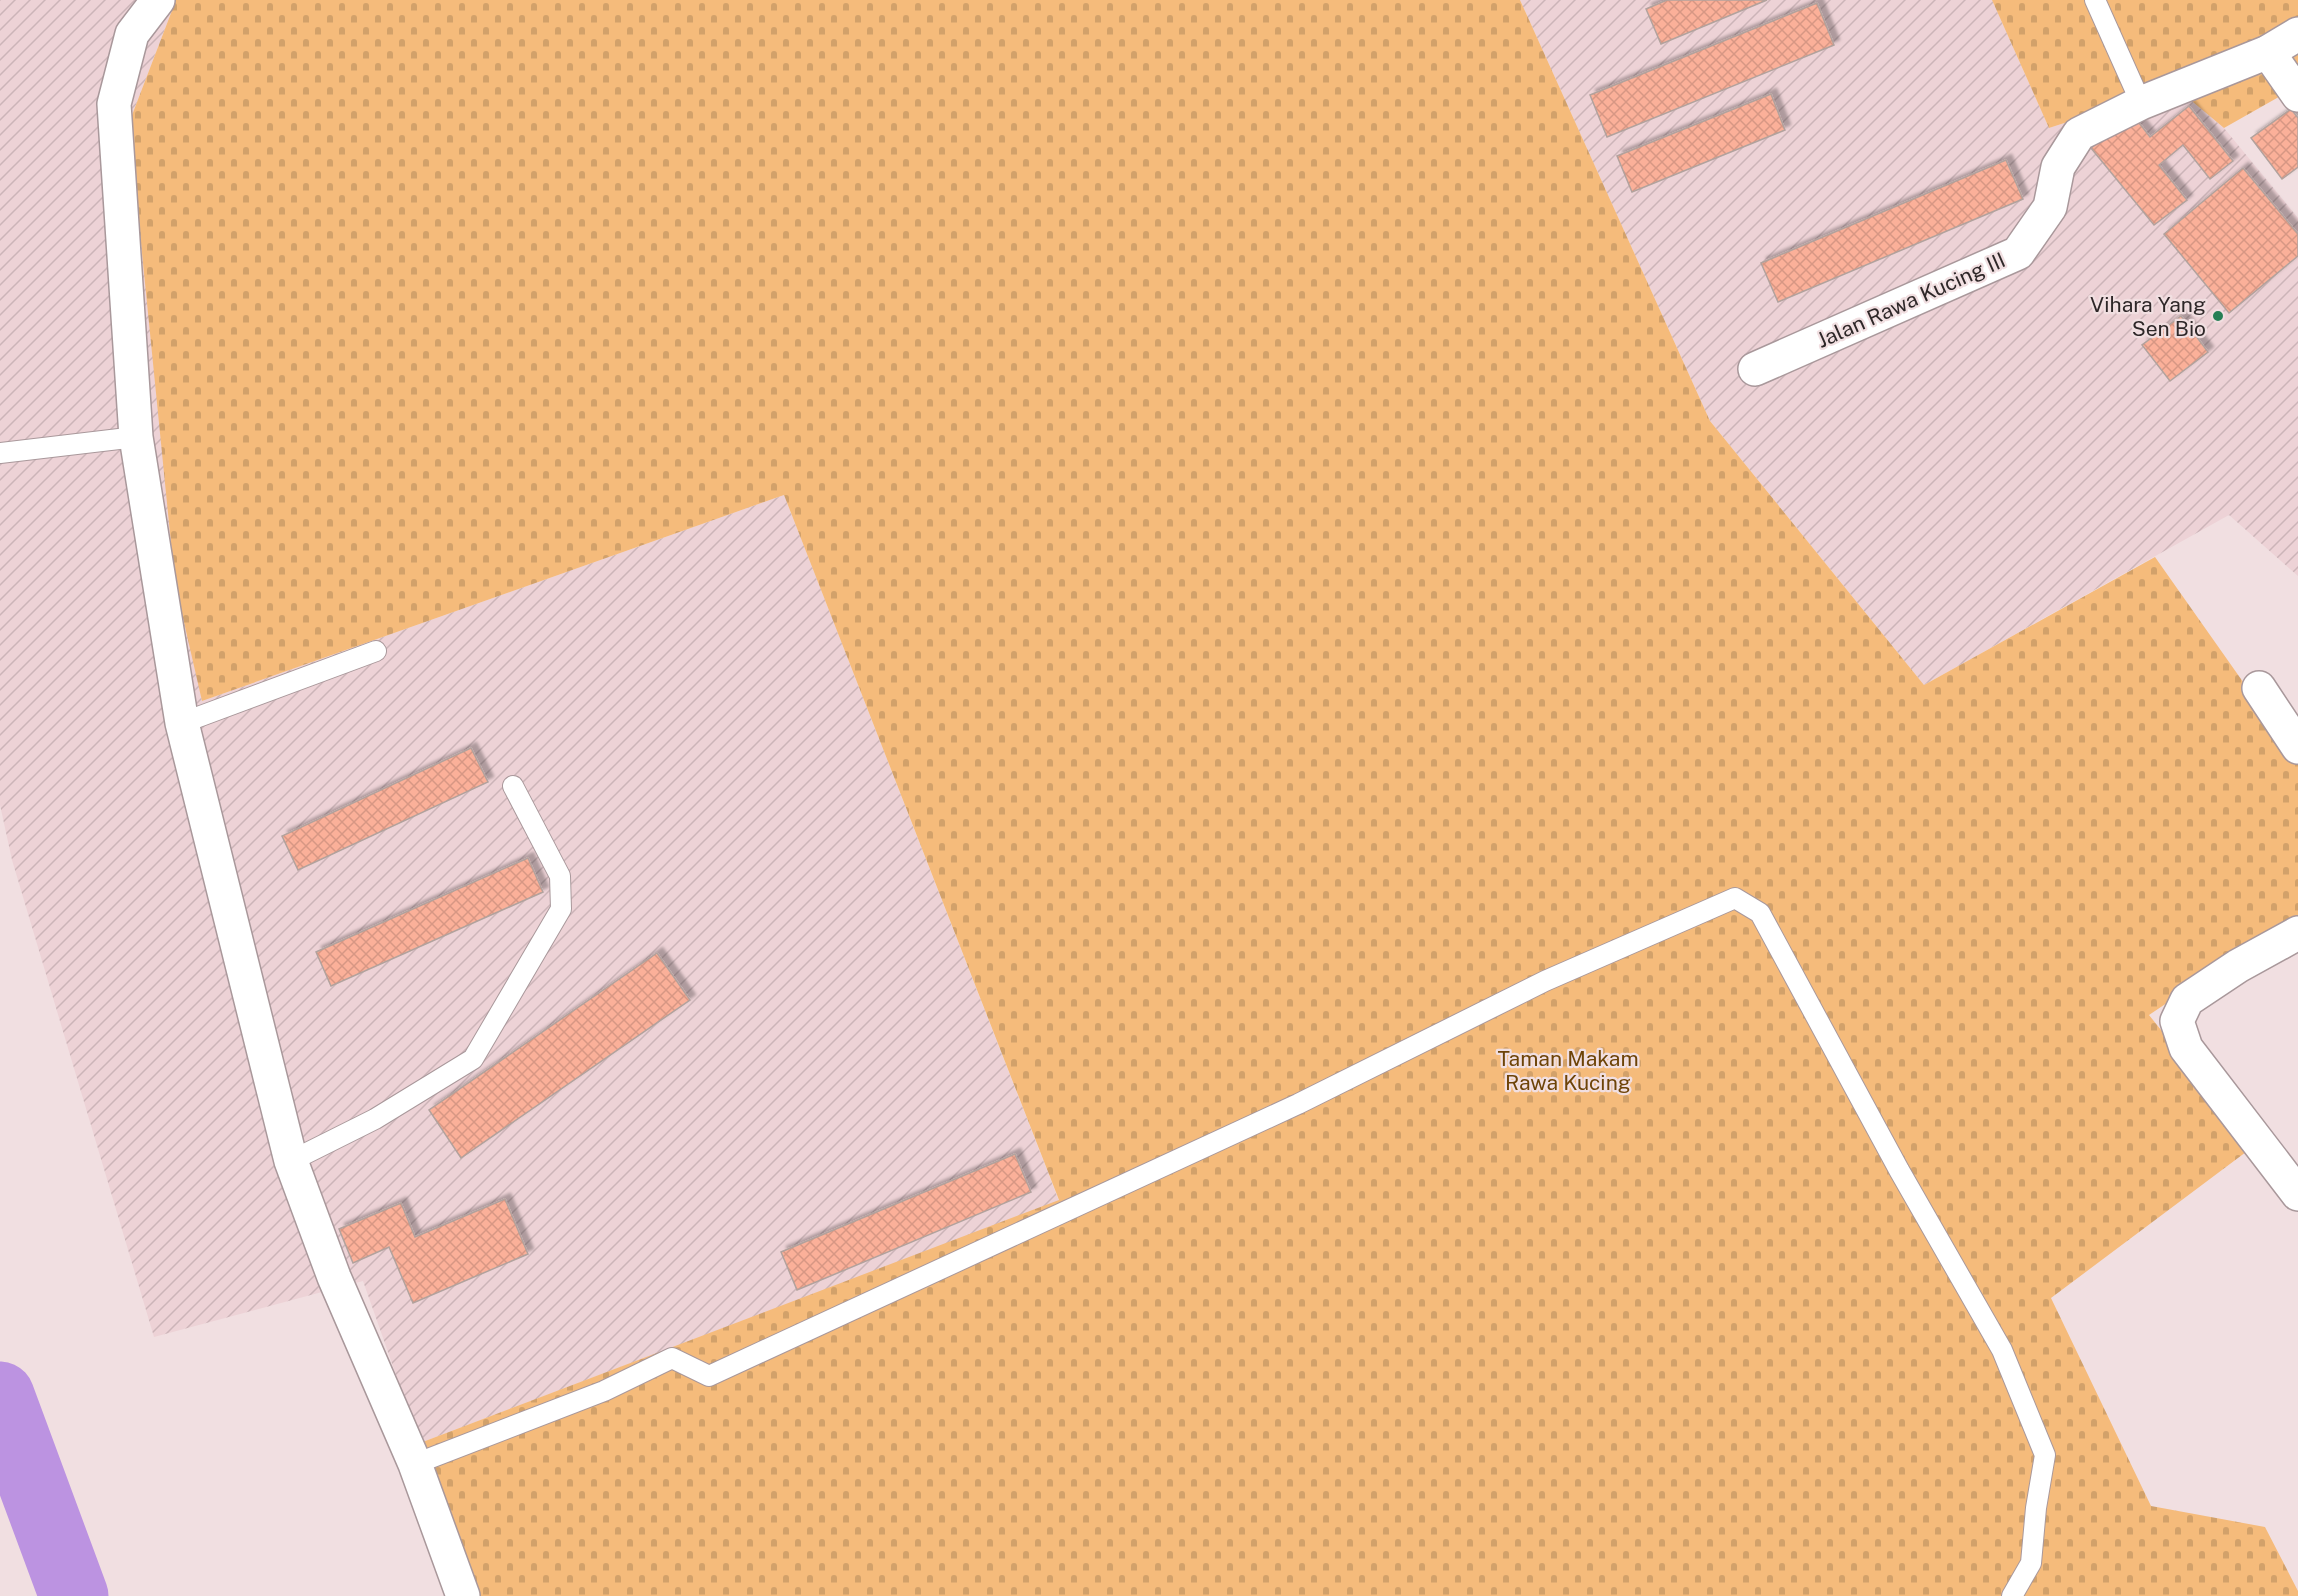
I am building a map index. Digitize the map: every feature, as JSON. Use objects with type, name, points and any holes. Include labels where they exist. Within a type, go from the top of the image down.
[{"type":"street","points":[[158,0],[132,34],[114,104],[136,437],[182,723],[291,1161],[334,1278],[416,1464],[463,1596]]},
{"type":"street","name":"Jalan Rawa Kucing III","points":[[1755,369],[2018,253],[2050,207],[2058,167],[2079,134],[2141,103],[2268,52],[2298,34]]},
{"type":"street","points":[[2268,52],[2298,95]]},
{"type":"street","points":[[2259,688],[2298,747]]},
{"type":"street","points":[[2298,933],[2238,966],[2187,1000],[2177,1021],[2186,1048],[2298,1194]]},
{"type":"lane","points":[[2095,0],[2141,103]]},
{"type":"lane","points":[[0,453],[136,437]]},
{"type":"lane","points":[[182,723],[376,651]]},
{"type":"lane","points":[[291,1161],[375,1119],[473,1059],[561,909],[560,876],[513,786]]},
{"type":"lane","points":[[416,1464],[604,1391],[672,1358],[709,1376],[1298,1104],[1545,981],[1735,898],[1761,913],[1899,1170],[2002,1350],[2045,1455],[2036,1508],[2031,1563],[2012,1596]]},
{"type":"shaded area","points":[[0,0],[176,0],[129,123],[202,701],[784,495],[1059,1201],[420,1443],[363,1281],[154,1337],[12,860],[0,805]]},
{"type":"shaded area","points":[[1520,0],[1992,0],[2049,128],[2175,87],[2224,128],[2298,218],[2298,576],[2229,515],[1924,685],[1710,421]]},
{"type":"green space","name":"Taman Makam Rawa Kucing","points":[[176,0],[1520,0],[1710,421],[1924,685],[2155,557],[2298,760],[2298,915],[2149,1015],[2254,1146],[2051,1298],[2151,1506],[2265,1527],[2298,1591],[2298,1596],[476,1596],[420,1443],[1059,1200],[784,495],[202,701],[175,583],[129,123]]},
{"type":"green space","points":[[1992,0],[2298,0],[2298,86],[2224,128],[2175,87],[2049,128]]},
{"type":"building","points":[[1667,0],[1767,0],[1661,44],[1646,9]]},
{"type":"building","points":[[1817,3],[1834,45],[1607,137],[1590,95]]},
{"type":"building","points":[[1771,94],[1785,130],[1632,192],[1617,156]]},
{"type":"building","points":[[2189,106],[2233,161],[2210,179],[2183,145],[2159,165],[2187,200],[2154,225],[2091,148],[2133,115],[2150,137]]},
{"type":"building","points":[[2291,109],[2298,118],[2298,167],[2282,179],[2251,138]]},
{"type":"building","points":[[2006,160],[2023,199],[1778,302],[1761,263]]},
{"type":"building","points":[[2243,168],[2298,234],[2298,256],[2229,313],[2164,234]]},
{"type":"building","points":[[2181,316],[2208,352],[2170,381],[2142,345]]},
{"type":"building","points":[[471,748],[488,782],[298,870],[282,836]]},
{"type":"building","points":[[528,858],[543,892],[331,986],[316,952]]},
{"type":"building","points":[[657,953],[690,1000],[461,1158],[429,1110]]},
{"type":"building","points":[[1015,1154],[1031,1192],[797,1290],[781,1252]]},
{"type":"building","points":[[505,1199],[528,1254],[413,1303],[389,1247],[353,1263],[339,1229],[401,1203],[415,1237]]},
{"type":"waterway","points":[[0,1396],[74,1596]]},
{"type":"place","name":"Vihara Yang Sen Bio","points":[[2218,316]]}]
